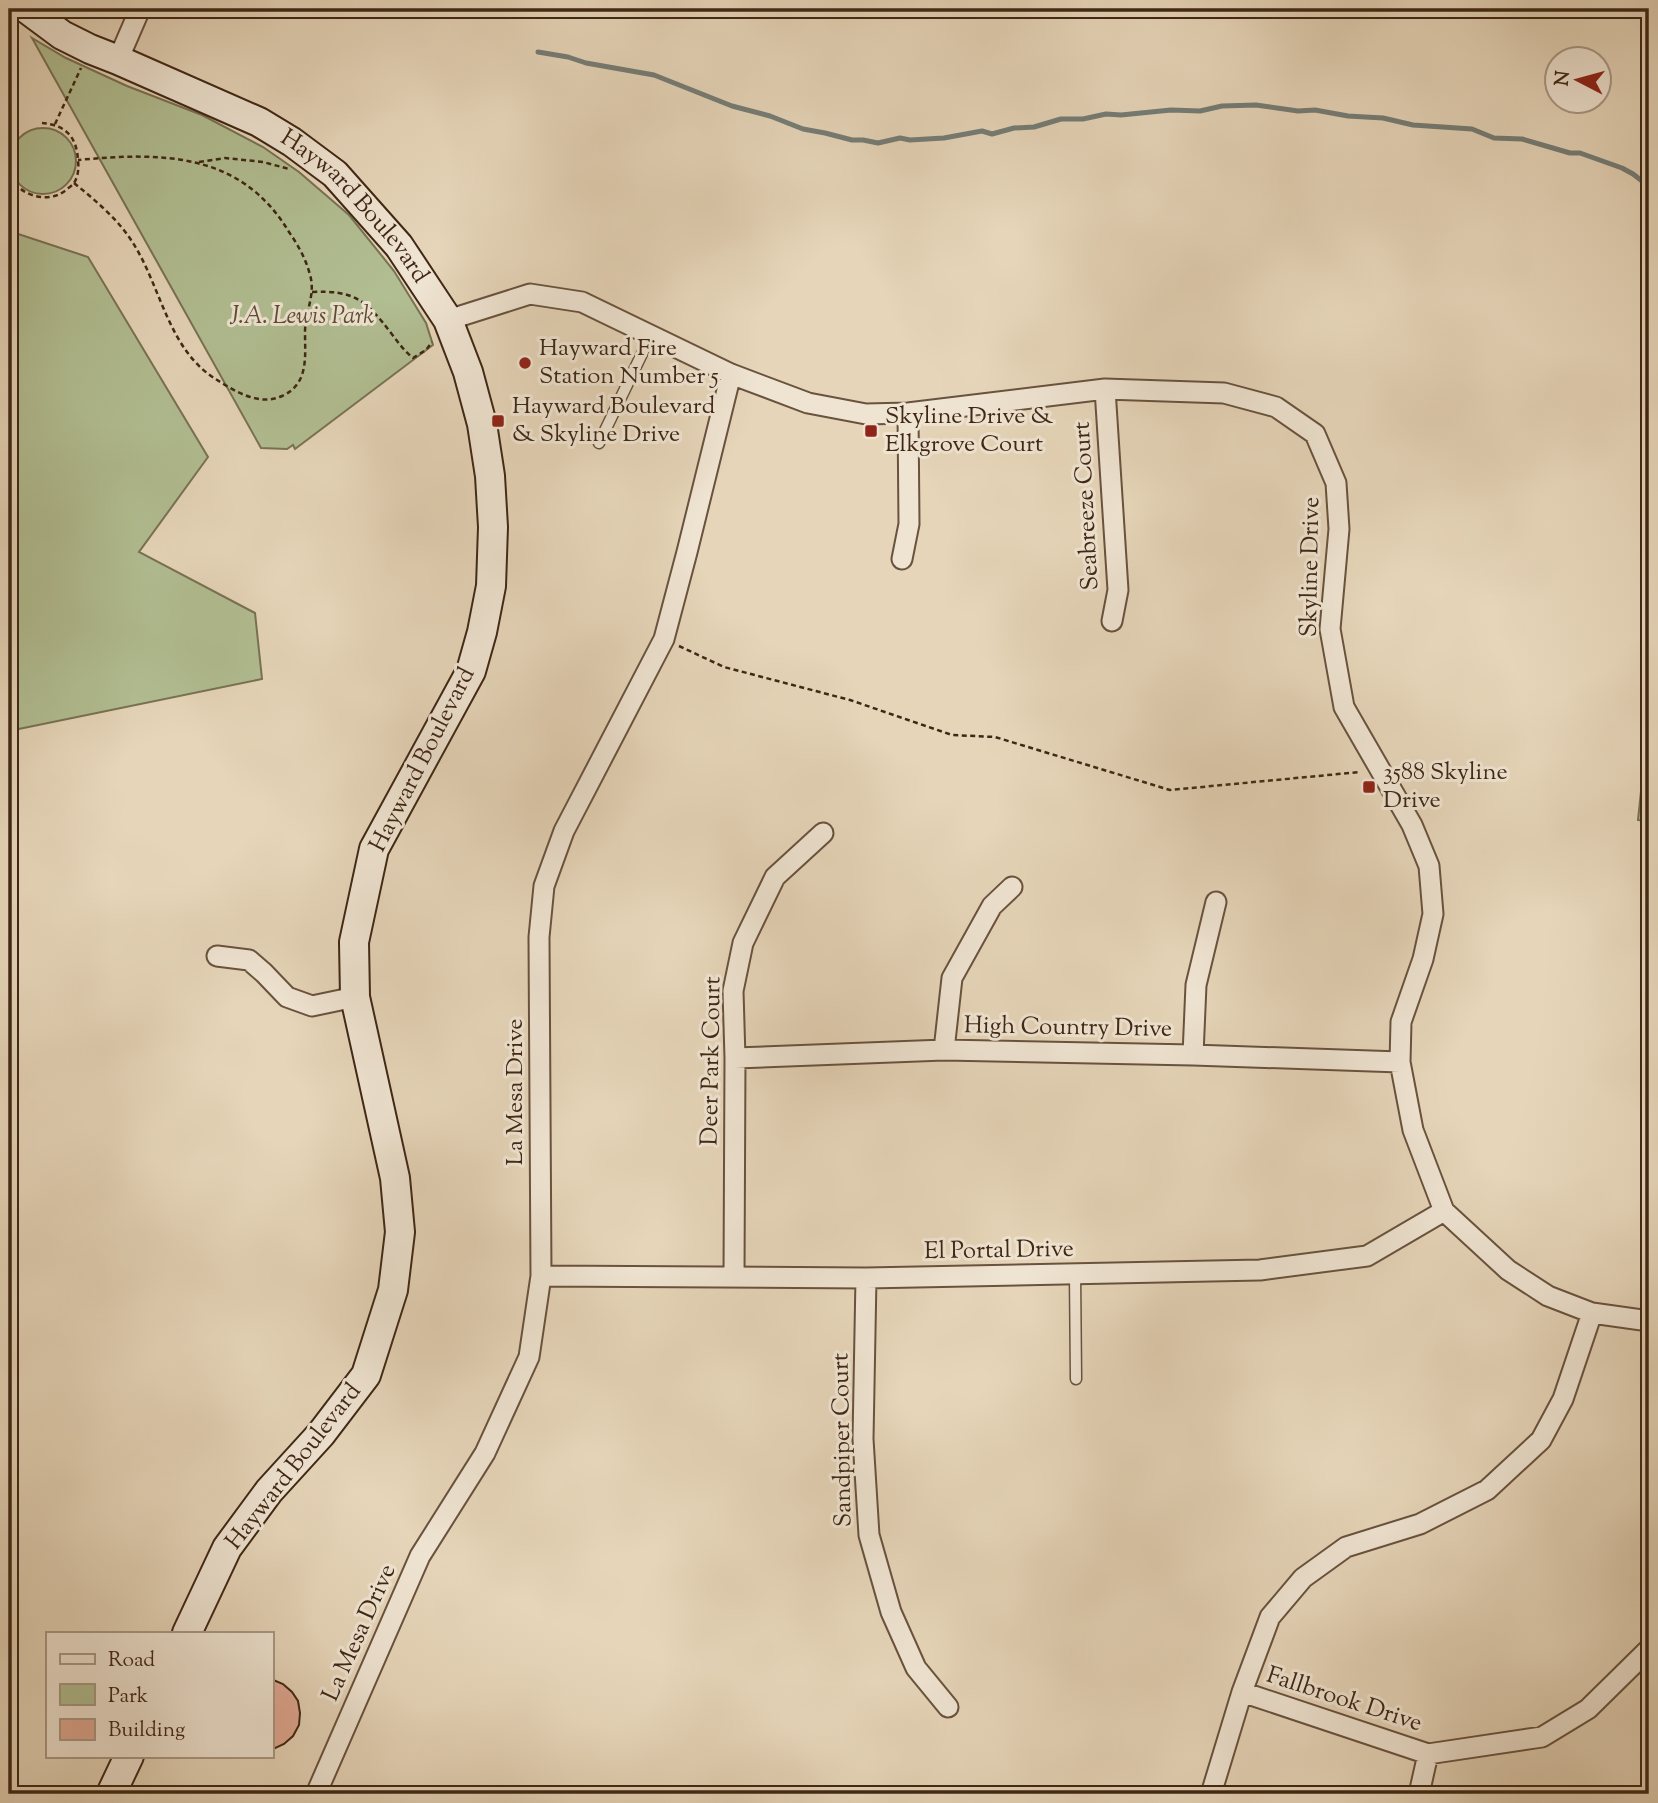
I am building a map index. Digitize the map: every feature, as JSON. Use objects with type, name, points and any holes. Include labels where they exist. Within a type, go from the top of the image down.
[{"type":"main road","name":"Hayward Boulevard","points":[[27,9],[62,35],[90,49],[259,122],[335,174],[399,246],[448,320],[468,372],[482,424],[490,476],[494,527],[491,586],[471,671],[374,849],[354,942],[355,997],[395,1178],[400,1231],[393,1290],[366,1376],[321,1434],[269,1491],[227,1548],[187,1632]]},
{"type":"main road","points":[[111,1794],[128,1758]]},
{"type":"street","points":[[118,60],[140,9]]},
{"type":"street","name":"Skyline Drive","points":[[448,320],[530,294],[582,302],[731,374],[808,403],[866,414],[908,413],[1105,389],[1224,393],[1276,407],[1315,434],[1336,483],[1339,529],[1330,629],[1344,707],[1412,825],[1429,866],[1433,914],[1423,959],[1401,1022],[1400,1062],[1413,1130],[1444,1210],[1508,1270],[1548,1296],[1592,1313],[1649,1321]]},
{"type":"street","name":"La Mesa Drive","points":[[316,1794],[420,1556],[485,1453],[529,1357],[541,1276],[539,937],[544,886],[564,831],[664,639],[731,374]]},
{"type":"street","name":"Seabreeze Court","points":[[1105,389],[1118,590],[1112,621]]},
{"type":"street","points":[[902,559],[908,524],[908,413]]},
{"type":"street","name":"Deer Park Court","points":[[734,1277],[733,991],[743,943],[775,877],[823,833]]},
{"type":"street","points":[[944,1050],[952,978],[992,906],[1012,887]]},
{"type":"street","points":[[1193,1055],[1196,985],[1216,902]]},
{"type":"street","points":[[217,956],[249,960],[287,998],[312,1006],[355,997]]},
{"type":"street","name":"High Country Drive","points":[[735,1058],[944,1050],[1400,1062]]},
{"type":"street","name":"El Portal Drive","points":[[541,1276],[866,1278],[1260,1270],[1367,1256],[1444,1210]]},
{"type":"street","name":"Sandpiper Court","points":[[866,1278],[863,1439],[869,1535],[891,1612],[916,1668],[948,1707]]},
{"type":"street","points":[[1211,1794],[1242,1692],[1270,1617],[1303,1578],[1346,1546],[1420,1524],[1487,1490],[1541,1440],[1563,1399],[1592,1313]]},
{"type":"street","name":"Fallbrook Drive","points":[[1242,1692],[1428,1754],[1542,1737],[1588,1709],[1649,1649]]},
{"type":"street","points":[[1419,1794],[1428,1754]]},
{"type":"lane","points":[[598,443],[650,335]]},
{"type":"lane","points":[[1075,1273],[1076,1379]]},
{"type":"path","points":[[55,124],[90,49]]},
{"type":"path","points":[[9,177],[16,187],[44,198],[61,194],[74,183],[79,167],[78,151],[73,138],[55,124],[42,123]]},
{"type":"path","points":[[199,162],[225,158],[263,162],[290,169],[308,153]]},
{"type":"path","points":[[74,183],[118,223],[148,271],[177,336],[194,360],[212,377],[259,401],[280,397],[294,388],[304,371],[304,328],[312,292],[311,275],[300,249],[280,216],[251,187],[223,171],[199,162],[143,156],[78,160]]},
{"type":"path","points":[[312,292],[332,291],[359,298],[413,358],[426,350],[448,320]]},
{"type":"path","points":[[664,639],[724,667],[850,700],[952,735],[995,737],[1170,790],[1379,770]]},
{"type":"green space","name":"J.A. Lewis Park","points":[[32,38],[66,58],[127,86],[202,115],[263,147],[299,172],[349,215],[394,271],[426,323],[433,345],[295,449],[293,445],[287,449],[261,448]]},
{"type":"green space","points":[[49,128],[67,137],[74,148],[74,174],[67,185],[56,192],[37,194],[19,185],[12,174],[10,155],[19,137],[30,130]]},
{"type":"green space","points":[[9,231],[88,257],[208,457],[139,552],[255,613],[262,679],[9,731]]},
{"type":"green space","points":[[1649,715],[1649,822],[1638,820]]},
{"type":"building","points":[[273,1680],[283,1684],[298,1701],[299,1725],[293,1736],[273,1749]]},
{"type":"waterway","points":[[538,52],[654,75],[732,106],[770,116],[803,129],[852,140],[878,143],[900,138],[944,138],[982,131],[992,134],[1061,119],[1083,119],[1106,114],[1200,111],[1222,106],[1256,105],[1383,118],[1413,125],[1472,129],[1494,138],[1522,139],[1570,153],[1580,153],[1622,168],[1649,183]]},
{"type":"place","name":"Hayward Fire Station Number 5","points":[[525,363]]},
{"type":"place","name":"Hayward Boulevard & Skyline Drive","points":[[498,421]]},
{"type":"place","name":"Skyline Drive & Elkgrove Court","points":[[871,431]]},
{"type":"place","name":"3588 Skyline Drive","points":[[1369,787]]}]
